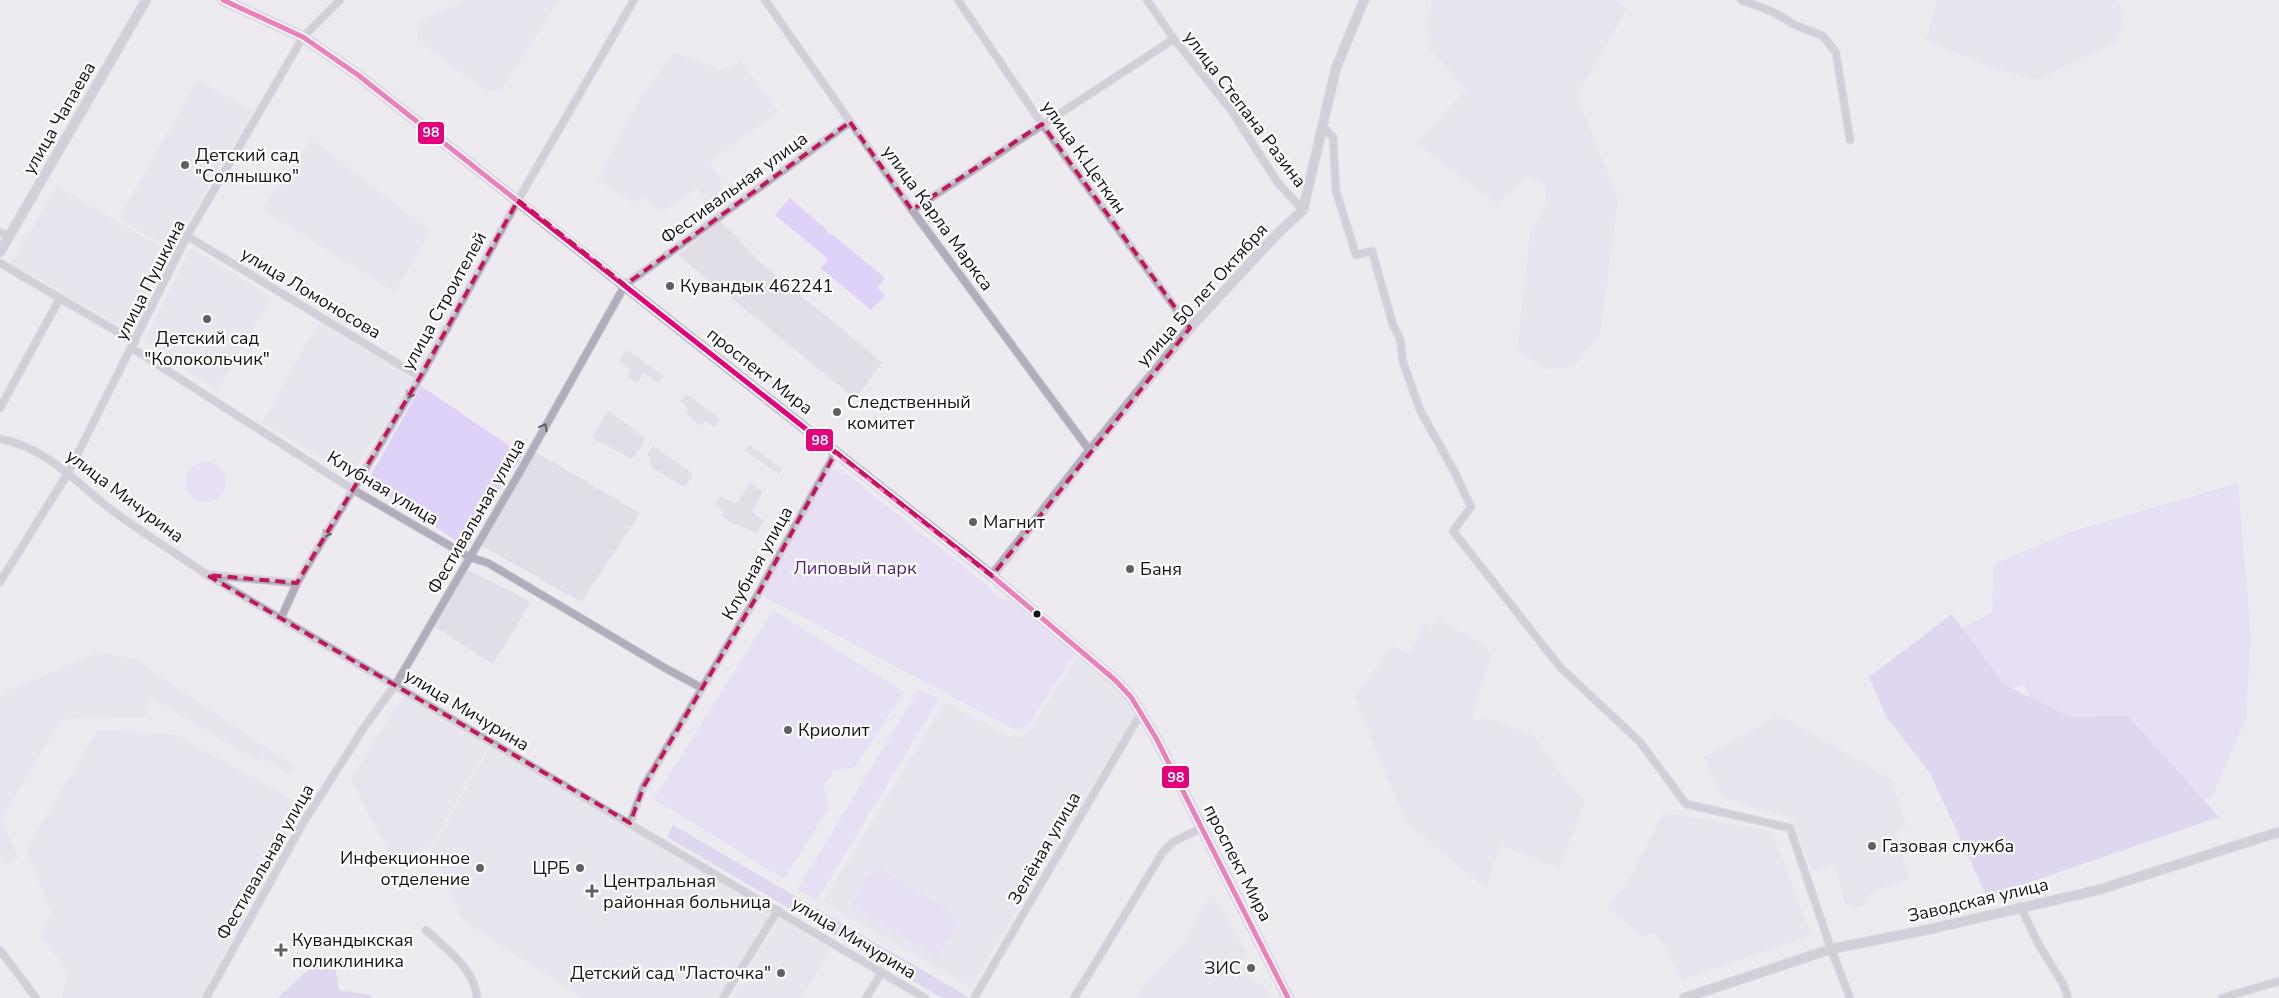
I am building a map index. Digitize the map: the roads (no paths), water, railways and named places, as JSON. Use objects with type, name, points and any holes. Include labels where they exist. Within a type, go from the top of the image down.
[{"type":"main road","name":"проспект Мира","points":[[223,0],[303,37],[358,75],[992,576],[1115,680],[1142,713],[1288,998]]},
{"type":"street","name":"улица Чапаева","points":[[0,252],[146,0]]},
{"type":"street","name":"улица Пушкина","points":[[0,582],[68,473],[134,345],[187,236],[303,37],[340,0]]},
{"type":"street","name":"улица Строителей","points":[[281,618],[297,583],[420,377],[518,200],[634,0]]},
{"type":"street","name":"улица Карла Маркса","points":[[765,0],[912,210],[1090,451]]},
{"type":"street","name":"улица К.Цеткин","points":[[958,0],[1042,124],[1190,328]]},
{"type":"street","name":"улица Степана Разина","points":[[1147,0],[1174,39],[1231,110],[1278,183],[1303,210]]},
{"type":"street","points":[[1303,210],[1336,68],[1364,0]]},
{"type":"street","points":[[1742,0],[1773,12],[1797,26],[1823,36],[1836,53],[1850,140]]},
{"type":"street","points":[[912,210],[1174,39]]},
{"type":"street","name":"Фестивальная улица","points":[[206,998],[303,823],[365,726],[396,684],[521,470],[625,285],[850,122]]},
{"type":"street","name":"улица Степана Разина","points":[[1323,127],[1334,137],[1336,190],[1356,255],[1372,251],[1400,340],[1403,362],[1420,410],[1454,471],[1471,507],[1453,531],[1560,666],[1640,742],[1686,804],[1790,828],[1831,949]]},
{"type":"street","name":"улица 50 лет Октября","points":[[992,576],[1190,328],[1278,233],[1303,210]]},
{"type":"street","points":[[0,232],[9,237]]},
{"type":"street","name":"улица Ломоносова","points":[[187,236],[420,377]]},
{"type":"street","name":"Клубная улица","points":[[0,263],[134,345],[352,489],[469,557],[488,563],[702,688]]},
{"type":"street","points":[[0,408],[60,298]]},
{"type":"street","name":"улица Мичурина","points":[[0,439],[13,442],[50,459],[109,508],[208,575],[396,684],[926,998]]},
{"type":"street","name":"Клубная улица","points":[[630,823],[644,786],[757,596],[836,452]]},
{"type":"street","points":[[208,575],[297,583]]},
{"type":"street","name":"Зелёная улица","points":[[974,998],[1142,713]]},
{"type":"street","points":[[1074,998],[1163,852],[1173,842],[1201,828]]},
{"type":"street","name":"Заводская улица","points":[[1684,998],[1831,949],[1926,930],[2020,906],[2098,890],[2279,832]]},
{"type":"street","points":[[2020,906],[2038,943],[2063,984],[2068,998]]},
{"type":"street","points":[[723,998],[778,910]]},
{"type":"street","points":[[426,930],[458,961],[476,985],[477,998]]},
{"type":"street","points":[[1831,949],[1850,998]]},
{"type":"street","points":[[0,950],[36,998]]},
{"type":"street","points":[[866,998],[882,972]]},
{"type":"street","points":[[2222,998],[2279,981]]},
{"type":"place","name":"Детский сад \"Солнышко\"","points":[[185,165]]},
{"type":"place","name":"Кувандык 462241","points":[[670,286]]},
{"type":"place","name":"Детский сад \"Колокольчик\"","points":[[207,319]]},
{"type":"place","name":"Следственный комитет","points":[[837,412]]},
{"type":"place","name":"Магнит","points":[[973,522]]},
{"type":"place","name":"Баня","points":[[1130,569]]},
{"type":"place","name":"Криолит","points":[[788,730]]},
{"type":"place","name":"Газовая служба","points":[[1872,846]]},
{"type":"place","name":"Инфекционное отделение","points":[[480,868]]},
{"type":"place","name":"ЦРБ","points":[[580,868]]},
{"type":"place","name":"Центральная районная больница","points":[[592,891]]},
{"type":"place","name":"Кувандыкская поликлиника","points":[[281,950]]},
{"type":"place","name":"ЗИС","points":[[1251,968]]},
{"type":"place","name":"Детский сад \"Ласточка\"","points":[[781,973]]},
{"type":"park label","name":"Липовый парк","points":[[855,568]]}]
